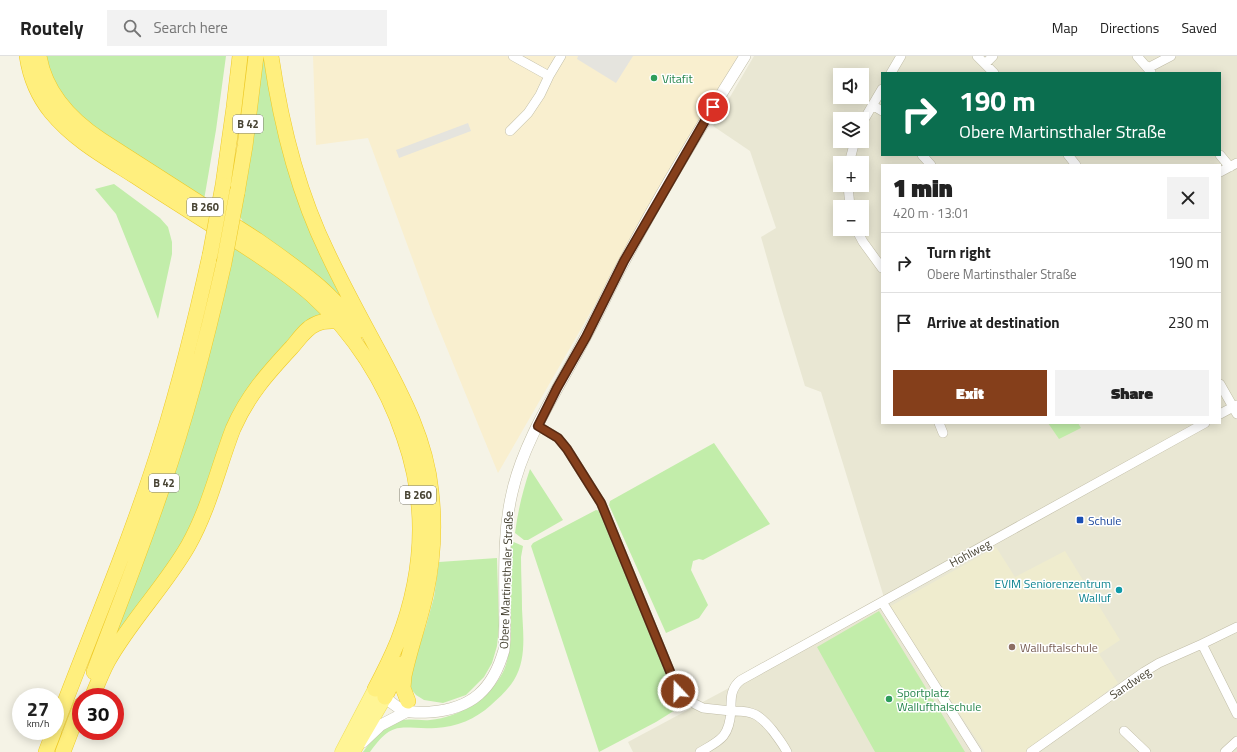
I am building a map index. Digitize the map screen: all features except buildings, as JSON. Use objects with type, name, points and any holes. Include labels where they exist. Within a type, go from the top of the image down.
[{"type":"highway","name":"B 260","points":[[27,56],[30,72],[37,89],[50,111],[66,128],[95,150],[273,265],[311,294],[338,321],[368,361],[381,382],[392,405],[410,454],[420,509],[421,537],[413,590],[407,616],[383,693]]},
{"type":"highway","name":"B 260","points":[[39,56],[43,74],[48,84],[60,103],[75,120],[91,134],[257,240],[301,272],[328,295],[368,338],[380,355],[401,393],[423,452],[431,490],[433,514],[432,537],[426,592],[420,618],[405,656],[383,693]]},
{"type":"highway","points":[[233,56],[234,107]]},
{"type":"highway","name":"B 42","points":[[64,705],[128,541],[162,441],[187,354],[210,255],[223,185],[240,56]]},
{"type":"highway","name":"B 42","points":[[87,688],[142,546],[170,464],[201,357],[224,263],[237,193],[247,131],[256,56]]},
{"type":"highway","points":[[271,56],[278,103],[285,134],[295,172],[306,204],[328,255],[380,355]]},
{"type":"highway","points":[[96,688],[108,661],[131,626],[179,561],[197,529],[211,494],[238,416],[252,392],[310,327],[322,321],[338,321]]},
{"type":"highway","points":[[407,707],[403,688],[404,676],[420,618]]},
{"type":"highway","points":[[63,752],[72,731]]},
{"type":"highway","points":[[46,752],[51,740]]},
{"type":"main road","name":"B 260","points":[[350,751],[383,693]]},
{"type":"street","points":[[513,56],[550,76]]},
{"type":"street","points":[[510,131],[528,113],[540,95],[561,56]]},
{"type":"street","name":"Obere Martinsthaler Straße","points":[[383,693],[394,705],[430,712],[449,709],[470,701],[481,692],[492,679],[500,666],[505,643],[506,533],[508,511],[518,470],[557,388],[586,337],[638,235],[713,107],[745,56]]},
{"type":"street","points":[[892,72],[901,56]]},
{"type":"street","points":[[977,56],[993,72]]},
{"type":"street","points":[[985,64],[993,56]]},
{"type":"street","points":[[1137,56],[1150,71],[1171,56]]},
{"type":"street","points":[[868,112],[881,91]]},
{"type":"street","points":[[872,105],[881,110]]},
{"type":"street","points":[[923,156],[930,164]]},
{"type":"street","points":[[1069,156],[1075,164]]},
{"type":"street","points":[[1221,156],[1233,165],[1221,171]]},
{"type":"street","points":[[860,236],[881,267]]},
{"type":"street","points":[[1221,386],[1236,409],[1221,414]]},
{"type":"street","points":[[939,424],[943,433]]},
{"type":"street","name":"Hohlweg","points":[[732,711],[732,694],[737,683],[1202,424]]},
{"type":"street","points":[[538,426],[558,438],[567,449],[601,503],[678,691],[703,708],[743,711],[758,715],[764,720],[788,752]]},
{"type":"street","points":[[882,602],[977,752]]},
{"type":"street","name":"Sandweg","points":[[1031,752],[1144,672],[1237,627]]},
{"type":"street","points":[[1202,644],[1237,714]]},
{"type":"street","name":"B 260","points":[[350,751],[407,707]]},
{"type":"street","points":[[700,752],[720,740],[726,734],[732,711]]},
{"type":"street","points":[[1124,731],[1146,752]]},
{"type":"street","points":[[1225,752],[1237,741]]},
{"type":"shaded area","points":[[313,56],[738,56],[498,473],[432,312],[368,138],[316,145]]},
{"type":"shaded area","points":[[578,56],[633,56],[616,83],[577,59]]},
{"type":"shaded area","points":[[754,56],[1237,56],[1237,752],[633,752],[628,742],[886,604],[821,392],[805,386],[781,307],[761,237],[776,228],[750,151],[713,126]]},
{"type":"shaded area","points":[[468,123],[471,131],[399,158],[396,150]]},
{"type":"shaded area","name":"Walluftalschule","points":[[996,547],[1015,577],[1065,551],[1120,640],[1099,654],[1118,683],[1027,752],[985,752],[889,607]]},
{"type":"green space","points":[[43,56],[226,56],[216,130],[204,200],[104,137],[63,100]]},
{"type":"green space","points":[[260,56],[267,56],[278,124],[357,315],[245,225],[239,215]]},
{"type":"green space","points":[[114,184],[160,218],[168,227],[172,242],[172,254],[158,319],[116,214],[95,189]]},
{"type":"green space","points":[[236,243],[326,315],[275,357],[209,482],[185,541],[112,646],[232,260]]},
{"type":"green space","points":[[1049,424],[1079,424],[1081,428],[1059,439]]},
{"type":"green space","points":[[714,443],[770,524],[703,560],[699,559],[693,561],[691,570],[708,605],[699,618],[666,633],[609,505],[610,501]]},
{"type":"green space","points":[[530,469],[563,520],[528,540],[524,540],[515,533],[521,500]]},
{"type":"green space","points":[[596,510],[600,511],[651,636],[682,703],[680,707],[656,722],[599,752],[531,546],[533,543]]},
{"type":"green space","points":[[509,540],[523,546],[521,557],[523,654],[518,672],[512,684],[485,710],[472,718],[451,726],[436,728],[399,728],[392,730],[378,741],[370,752],[363,752],[377,736],[394,723],[402,720],[430,720],[463,711],[482,698],[497,682],[506,664],[511,639]]},
{"type":"green space","points":[[497,558],[499,626],[497,646],[492,663],[484,677],[466,695],[443,703],[424,700],[416,695],[411,689],[408,679],[434,597],[439,562]]},
{"type":"green space","name":"Sportplatz Wallufthalschule","points":[[879,611],[965,752],[875,752],[817,647]]},
{"type":"place","name":"Vitafit","points":[[654,78]]},
{"type":"place","name":"Schule","points":[[1080,520]]},
{"type":"place","name":"EVIM Seniorenzentrum Walluf","points":[[1119,590]]},
{"type":"place","name":"Walluftalschule","points":[[1012,647]]},
{"type":"place","name":"Sportplatz Wallufthalschule","points":[[889,699]]},
{"type":"route","points":[[678,691],[601,503],[590,483],[567,449],[558,438],[538,426],[557,388],[586,337],[624,261],[713,107]]}]
